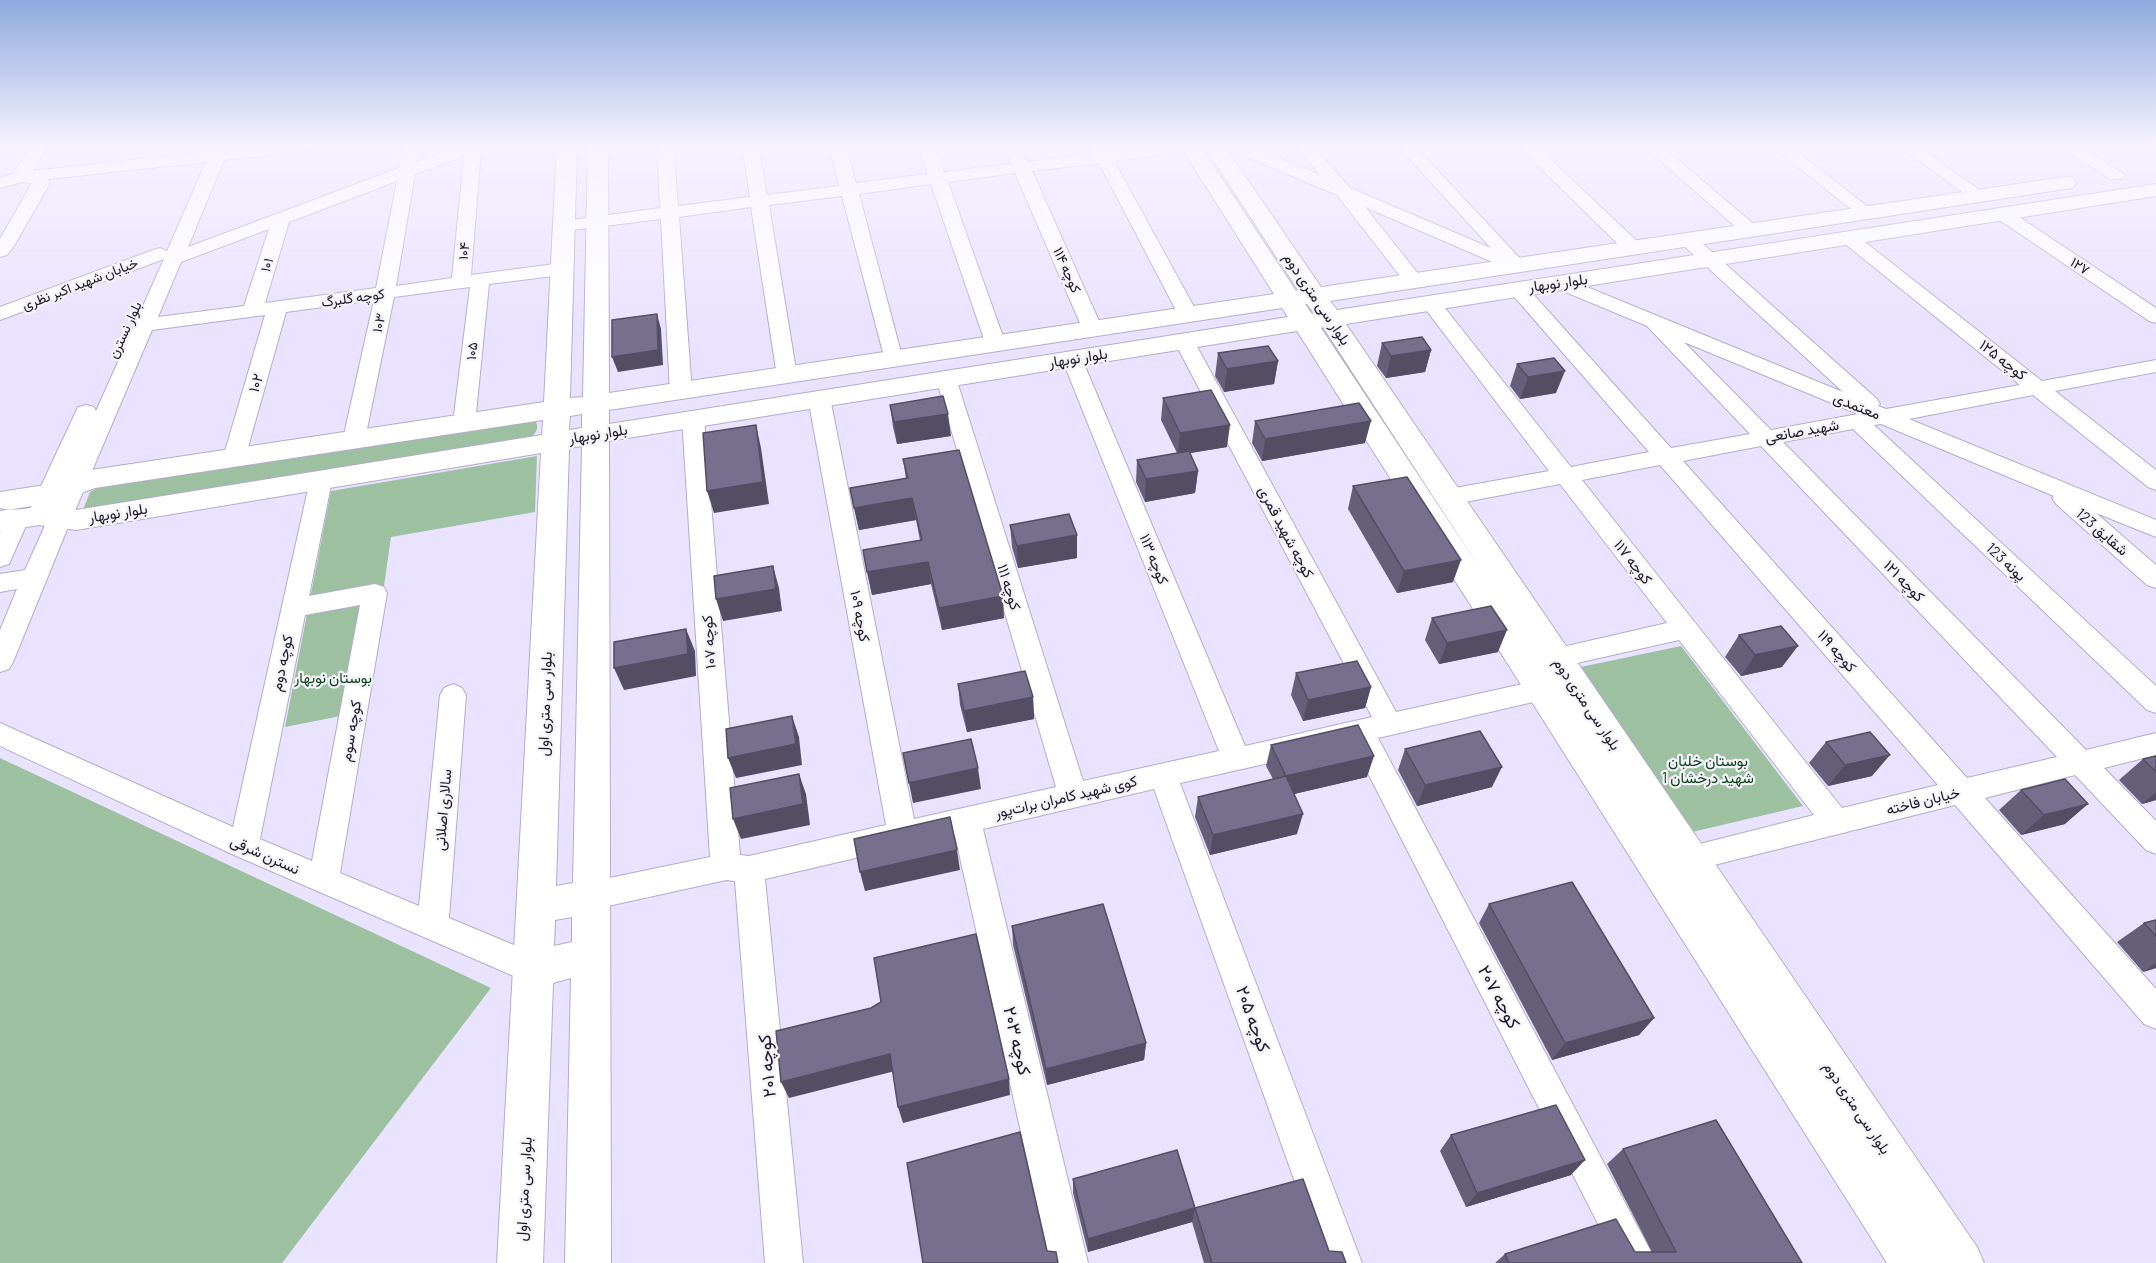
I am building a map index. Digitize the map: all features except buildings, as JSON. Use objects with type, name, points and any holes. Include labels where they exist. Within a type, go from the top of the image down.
[{"type":"main road","name":"بلوار سی متری اول","points":[[520,1263],[537,907],[565,203]]},
{"type":"main road","points":[[588,1263],[597,203]]},
{"type":"main road","name":"بلوار سی متری دوم","points":[[1244,203],[1309,309],[1549,674],[1913,1263]]},
{"type":"main road","name":"بلوار نوبهار","points":[[33,508],[76,520],[321,480],[555,425],[596,419],[693,418],[1072,359],[1187,328],[1309,309],[1430,302],[1633,248],[1933,203]]},
{"type":"main road","name":"بلوار نوبهار","points":[[1309,309],[1414,281],[1518,277],[1558,282],[2004,215],[2059,203]]},
{"type":"main road","name":"بلوار سی متری دوم","points":[[1309,309],[1449,497],[1549,674],[1690,858],[1961,1263]]},
{"type":"main road","name":"بلوار نوبهار","points":[[596,419],[681,392],[1093,330],[1187,328]]},
{"type":"main road","name":"بلوار نوبهار","points":[[33,508],[91,479],[464,423],[555,425]]},
{"type":"main road","points":[[537,907],[590,896]]},
{"type":"main road","points":[[534,969],[589,956]]},
{"type":"street","points":[[0,251],[30,203]]},
{"type":"street","name":"بلوار نسترن","points":[[33,508],[163,260],[189,203]]},
{"type":"street","name":"بلوار نسترن","points":[[33,508],[145,326],[163,260],[186,230],[195,203]]},
{"type":"street","points":[[186,230],[206,234],[224,232],[307,203]]},
{"type":"street","points":[[163,260],[321,203]]},
{"type":"street","name":"۱۰۳","points":[[354,439],[385,293],[401,203]]},
{"type":"street","name":"۱۰۴","points":[[471,281],[472,203]]},
{"type":"street","points":[[668,203],[681,392]]},
{"type":"street","points":[[564,226],[743,203]]},
{"type":"street","points":[[759,203],[787,376]]},
{"type":"street","points":[[853,203],[893,360]]},
{"type":"street","points":[[947,203],[996,345]]},
{"type":"street","name":"کوچه ۱۱۴","points":[[1038,203],[1093,330]]},
{"type":"street","name":"کوچه شهید قمری","points":[[1126,203],[1187,328],[1374,727]]},
{"type":"street","points":[[1352,203],[1414,281]]},
{"type":"street","points":[[1367,203],[1518,277]]},
{"type":"street","name":"کوچه ۱۱۹","points":[[1455,203],[1666,457],[2156,1013]]},
{"type":"street","points":[[1586,203],[1633,248]]},
{"type":"street","points":[[1718,203],[1750,230]]},
{"type":"street","points":[[1854,203],[1867,213]]},
{"type":"street","name":"۱۲۷","points":[[2004,215],[2156,317]]},
{"type":"street","name":"۱۰۱","points":[[252,312],[281,219]]},
{"type":"street","name":"کوچه ۱۲۵","points":[[1850,239],[2156,482]]},
{"type":"street","points":[[1688,240],[1883,416]]},
{"type":"street","name":"خیابان شهید اکبر نظری","points":[[0,314],[163,260]]},
{"type":"street","name":"خیابان شهید اکبر نظری","points":[[0,324],[163,260]]},
{"type":"street","name":"کوچه گلبرگ","points":[[145,326],[562,269]]},
{"type":"street","name":"۱۰۵","points":[[464,423],[471,281]]},
{"type":"street","name":"معتمدی","points":[[1558,282],[2156,529]]},
{"type":"street","name":"کوچه ۱۱۷","points":[[1430,302],[1836,822]]},
{"type":"street","name":"۱۰۲","points":[[234,458],[277,308]]},
{"type":"street","name":"کوچه ۱۲۱","points":[[1653,321],[2156,841]]},
{"type":"street","name":"کوچه ۱۱۳","points":[[1072,359],[1236,758]]},
{"type":"street","name":"شهید صانعی","points":[[1449,497],[2156,366]]},
{"type":"street","name":"کوچه ۱۱۱","points":[[946,378],[1072,795]]},
{"type":"street","name":"کوچه ۱۰۹","points":[[819,398],[902,834]]},
{"type":"street","name":"کوچه ۱۰۷","points":[[693,418],[738,868]]},
{"type":"street","name":"123 پونه","points":[[1857,421],[2156,702]]},
{"type":"street","name":"کوچه دوم","points":[[244,846],[321,480]]},
{"type":"street","name":"123 شقایق","points":[[2049,485],[2156,579]]},
{"type":"street","points":[[0,558],[33,508]]},
{"type":"street","points":[[0,662],[33,578],[33,508]]},
{"type":"street","points":[[0,583],[33,578]]},
{"type":"street","name":"کوچه سوم","points":[[294,608],[375,593],[324,880]]},
{"type":"street","name":"کوی شهید کامران برات‌پور","points":[[590,896],[902,834],[1374,727],[1549,674],[1685,629]]},
{"type":"street","name":"سالاری اصلانی","points":[[433,926],[453,695]]},
{"type":"street","name":"کوچه ۲۰۷","points":[[1374,727],[1638,1263]]},
{"type":"street","name":"نسترن شرقی","points":[[0,734],[244,846],[534,969]]},
{"type":"street","name":"خیابان فاخته","points":[[1690,858],[2156,744]]},
{"type":"street","name":"کوچه ۲۰۵","points":[[1163,775],[1343,1263]]},
{"type":"street","name":"کوچه ۲۰۳","points":[[966,819],[1069,1263]]},
{"type":"street","name":"کوچه ۲۰۱","points":[[738,868],[784,1263]]},
{"type":"green space","points":[[531,419],[536,422],[537,429],[530,438],[83,510],[90,492],[101,486]]},
{"type":"green space","name":"بوستان نوبهار","points":[[537,456],[535,512],[391,537],[366,711],[285,727],[331,491]]},
{"type":"green space","name":"بوستان خلبان شهید درخشان 1","points":[[1681,646],[1803,806],[1688,833],[1576,668]]},
{"type":"green space","points":[[0,758],[491,988],[282,1263],[0,1263]]}]
